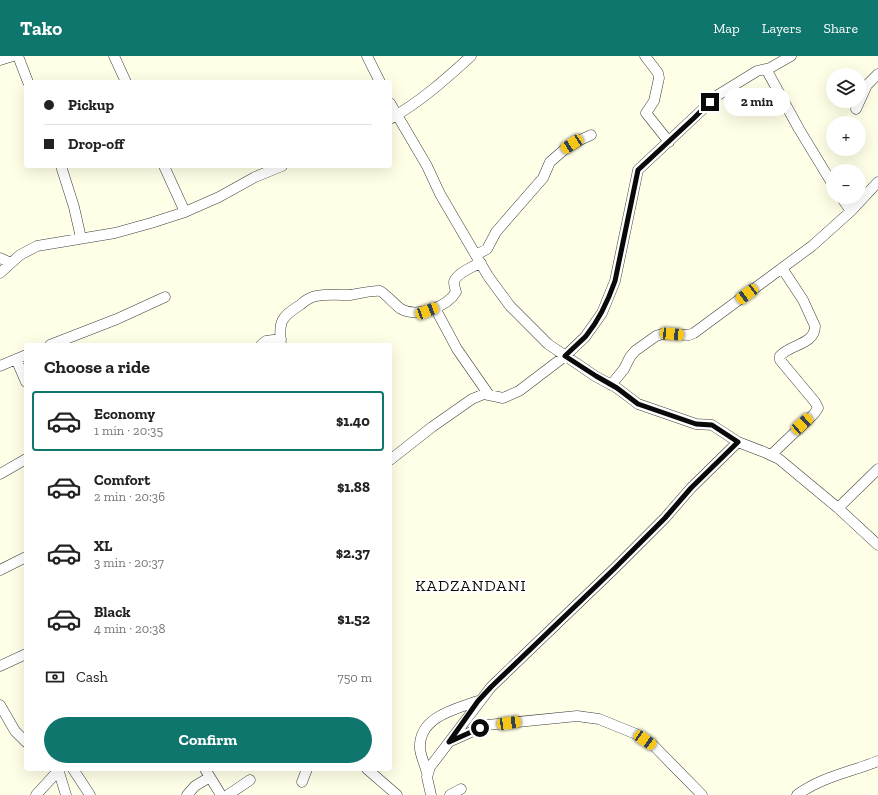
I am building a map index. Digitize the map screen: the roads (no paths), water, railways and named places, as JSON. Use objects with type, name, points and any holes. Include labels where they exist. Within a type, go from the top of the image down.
[{"type":"street","points":[[0,60],[13,56]]},
{"type":"street","points":[[18,56],[27,80]]},
{"type":"street","points":[[114,56],[125,80]]},
{"type":"street","points":[[367,56],[379,80]]},
{"type":"street","points":[[471,56],[436,86],[394,117],[495,287],[525,322],[548,344],[565,356],[641,405],[696,424],[712,425],[738,442],[771,454],[838,508],[878,544]]},
{"type":"street","points":[[645,56],[658,73],[659,78],[654,101],[646,113],[669,142]]},
{"type":"street","points":[[392,458],[432,427],[472,399],[484,394],[503,398],[519,391],[565,356],[585,337],[602,313],[612,291],[638,170],[718,95],[758,71],[774,66],[791,56]]},
{"type":"street","points":[[766,69],[799,130],[826,174]]},
{"type":"street","points":[[856,110],[867,85],[878,74]]},
{"type":"street","points":[[264,343],[266,341],[281,342],[282,320],[284,316],[307,299],[316,296],[379,291],[404,310],[420,312],[435,308],[449,300],[456,292],[454,282],[487,249],[496,232],[543,178],[550,162],[565,149],[591,135]]},
{"type":"street","points":[[62,168],[74,207],[81,238]]},
{"type":"street","points":[[165,168],[185,212]]},
{"type":"street","points":[[0,273],[24,252],[37,246],[115,233],[152,223],[185,212],[219,197],[255,177],[277,168]]},
{"type":"street","points":[[611,385],[624,369],[635,351],[656,336],[662,334],[689,335],[694,333],[812,246],[851,211],[878,182]]},
{"type":"street","points":[[846,204],[851,211]]},
{"type":"street","points":[[0,258],[11,263]]},
{"type":"street","points":[[771,454],[814,414],[818,408],[815,402],[780,360],[780,356],[784,352],[808,340],[814,330],[814,326],[803,300],[782,268]]},
{"type":"street","points":[[55,343],[117,319],[165,297]]},
{"type":"street","points":[[435,308],[457,349],[489,395]]},
{"type":"street","points":[[0,366],[24,356]]},
{"type":"street","points":[[16,359],[24,377]]},
{"type":"street","points":[[427,773],[478,701],[615,568],[665,518],[691,488],[738,442]]},
{"type":"street","points":[[0,474],[24,460]]},
{"type":"street","points":[[838,508],[878,469]]},
{"type":"street","points":[[0,570],[24,557]]},
{"type":"street","points":[[0,666],[24,655]]},
{"type":"street","points":[[431,795],[420,748],[421,738],[428,724],[439,716],[478,701]]},
{"type":"street","points":[[0,705],[3,720],[24,740]]},
{"type":"street","points":[[449,742],[487,725],[577,716],[599,719],[636,734],[654,746],[702,795]]},
{"type":"street","points":[[797,795],[808,787],[824,780],[878,761]]},
{"type":"street","points":[[36,795],[57,771]]},
{"type":"street","points":[[58,771],[66,795]]},
{"type":"street","points":[[74,771],[90,795]]},
{"type":"street","points":[[302,782],[306,771]]},
{"type":"street","points":[[369,771],[397,795]]},
{"type":"street","points":[[187,795],[207,773],[221,795]]},
{"type":"street","points":[[228,795],[250,780]]},
{"type":"street","points":[[450,795],[461,789]]},
{"type":"district","name":"KADZANDANI","points":[[471,585]]}]
